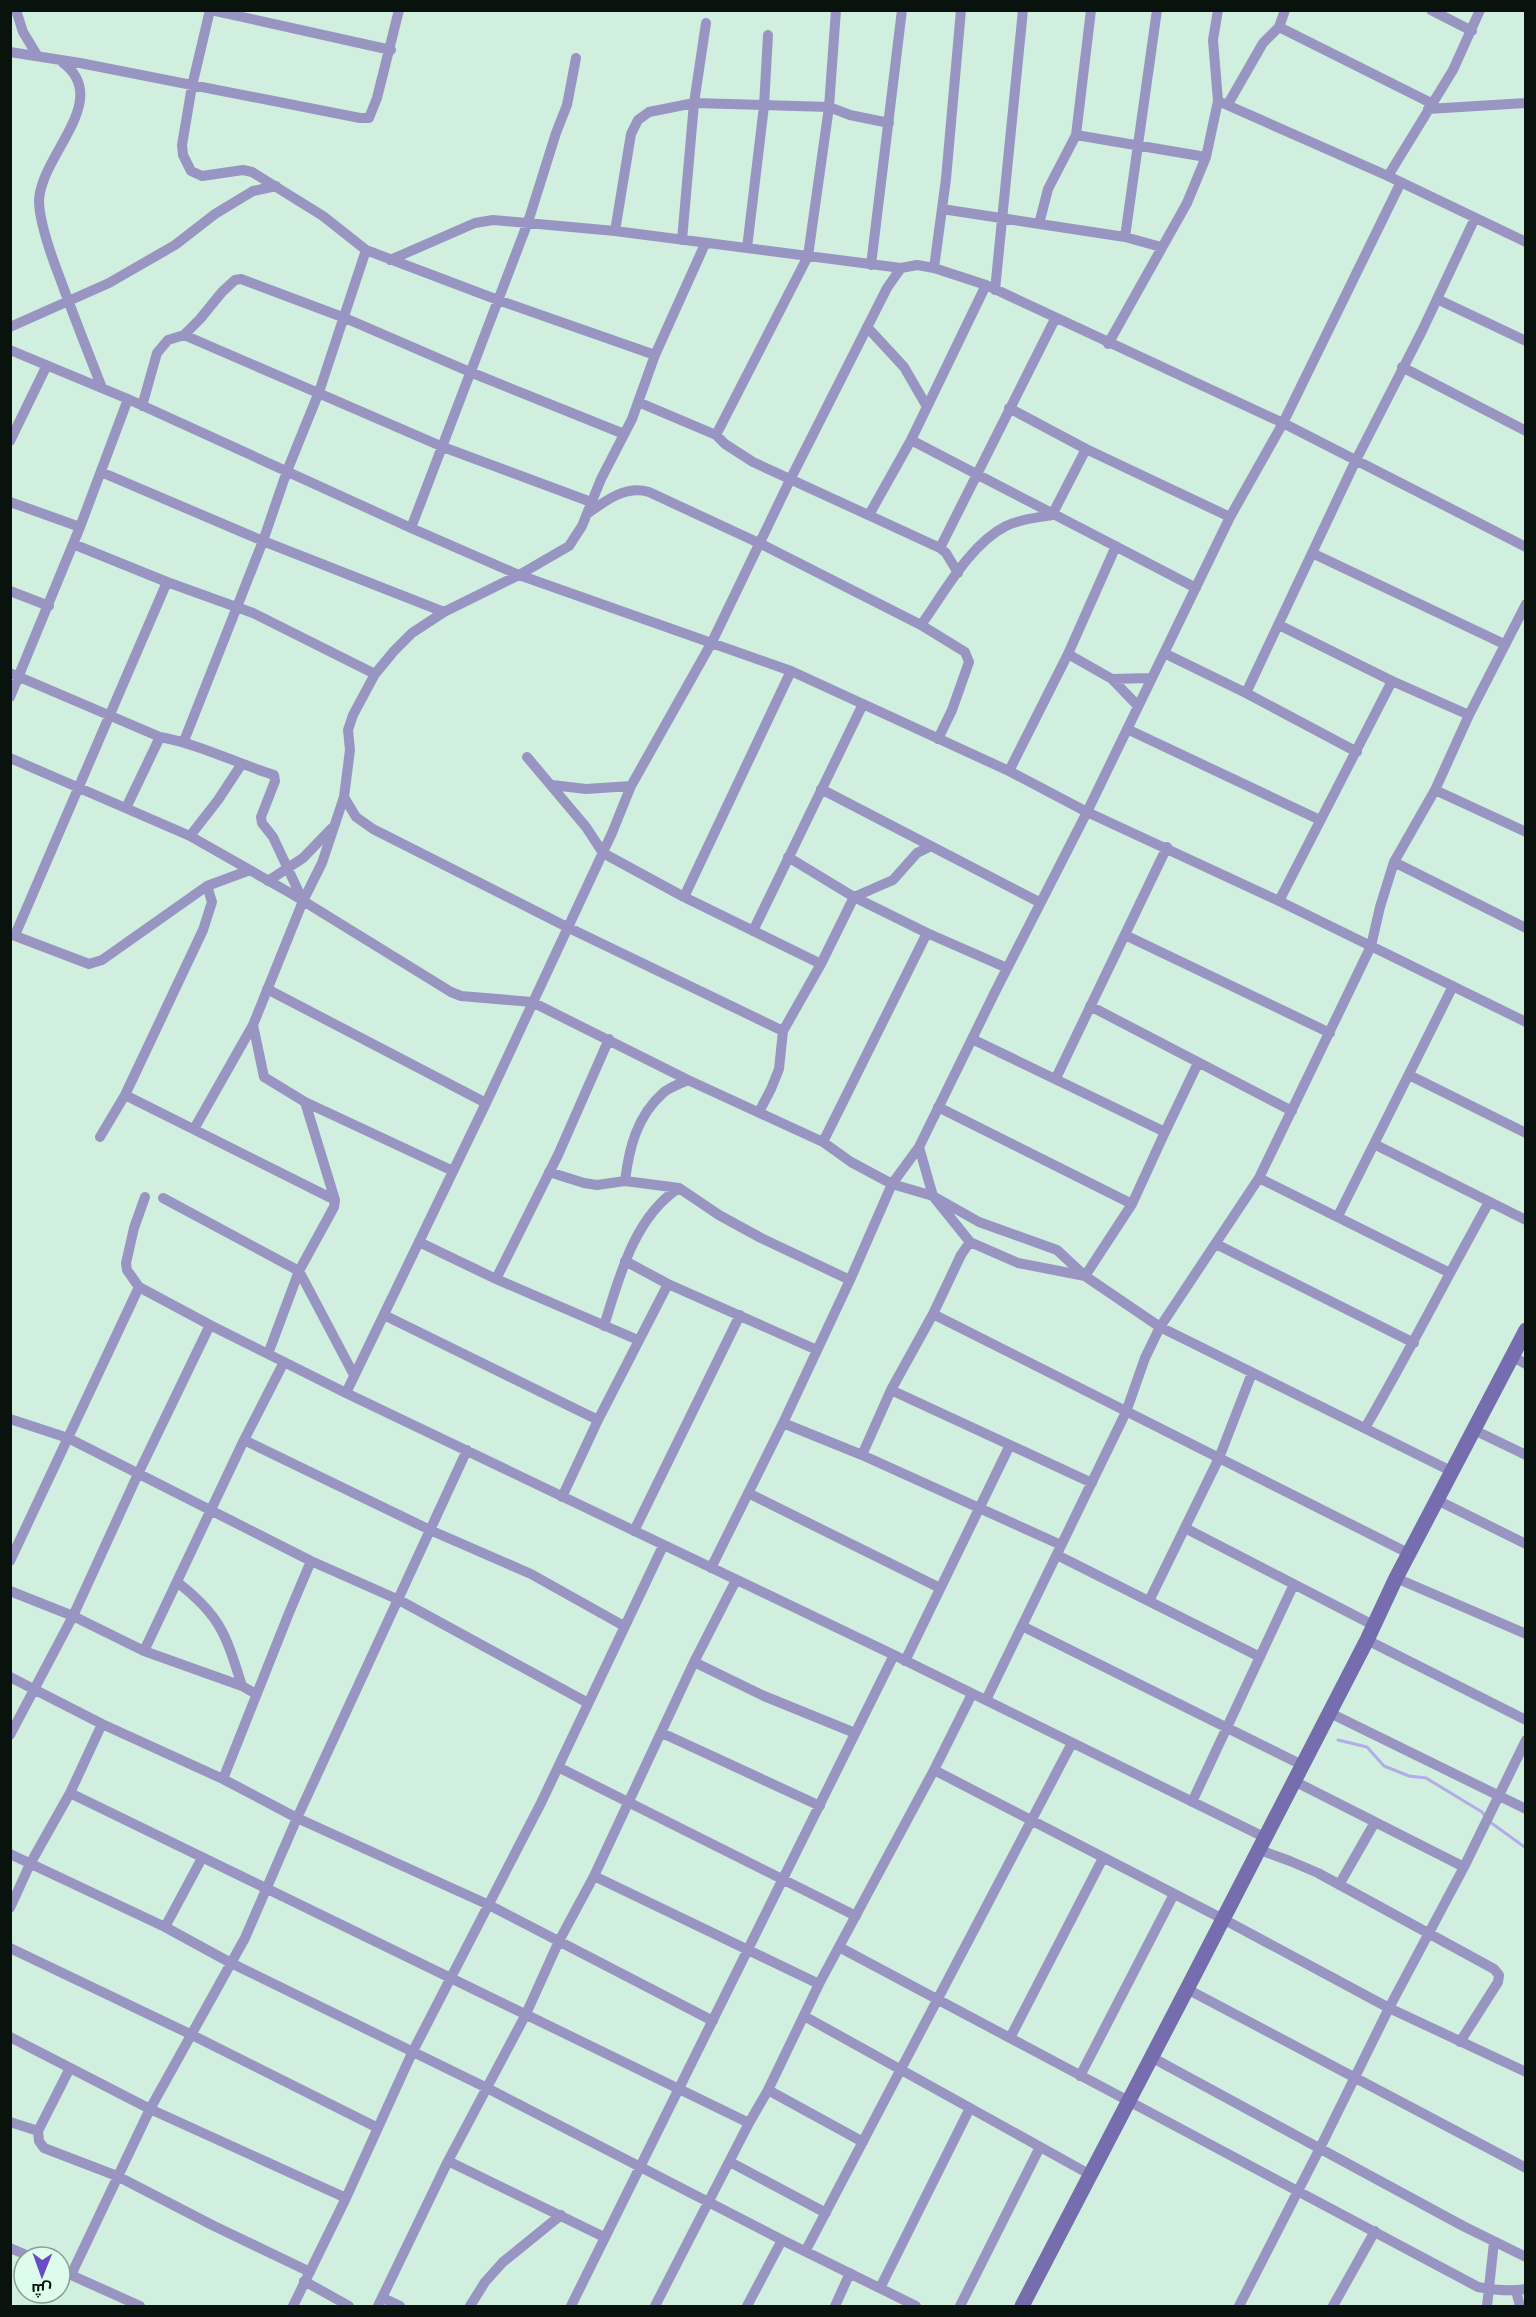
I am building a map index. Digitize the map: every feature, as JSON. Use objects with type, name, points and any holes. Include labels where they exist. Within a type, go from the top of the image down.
[{"type":"street","points":[[16,10],[23,32],[37,55]]},
{"type":"street","points":[[391,50],[211,10],[192,86],[182,145],[183,155],[191,171],[202,176],[243,170],[252,172],[323,216],[366,250],[498,300],[655,355]]},
{"type":"street","points":[[10,52],[37,55],[369,118],[391,50],[399,10]]},
{"type":"street","points":[[716,435],[808,256],[829,107],[836,10]]},
{"type":"street","points":[[871,265],[902,10]]},
{"type":"street","points":[[934,268],[942,209],[961,10]]},
{"type":"street","points":[[869,515],[991,287],[1003,219],[1023,10]]},
{"type":"street","points":[[1039,224],[1048,189],[1076,135],[1091,10]]},
{"type":"street","points":[[1125,237],[1157,10]]},
{"type":"street","points":[[1218,10],[1213,40],[1223,102]]},
{"type":"street","points":[[1108,344],[1187,202],[1206,157],[1223,102],[1263,43],[1279,27],[1285,10]]},
{"type":"street","points":[[1431,10],[1472,31]]},
{"type":"street","points":[[1388,176],[1453,70],[1480,10]]},
{"type":"street","points":[[682,240],[694,102],[706,22]]},
{"type":"street","points":[[1279,27],[1430,106],[1526,103]]},
{"type":"street","points":[[747,249],[764,106],[768,35]]},
{"type":"street","points":[[411,528],[528,222],[567,105],[576,58]]},
{"type":"street","points":[[60,60],[73,70],[79,83],[80,98],[72,126],[46,172],[39,202],[50,251],[102,388]]},
{"type":"street","points":[[615,231],[631,134],[638,120],[649,111],[694,102],[829,107],[850,115],[889,123]]},
{"type":"street","points":[[1223,102],[1401,182],[1526,242]]},
{"type":"street","points":[[1076,135],[1206,157]]},
{"type":"street","points":[[711,1568],[850,1280],[892,1184],[919,1147],[1087,812],[1230,517],[1282,423],[1401,182]]},
{"type":"street","points":[[10,327],[110,283],[176,245],[215,214],[253,190],[276,186]]},
{"type":"street","points":[[942,209],[1125,237],[1161,247]]},
{"type":"street","points":[[1246,693],[1311,553],[1475,218]]},
{"type":"street","points":[[390,260],[483,221],[528,222],[615,231],[871,265],[901,268],[917,265],[934,268],[991,287],[1108,344],[1282,423],[1526,547]]},
{"type":"street","points":[[194,1130],[253,1025],[303,901],[322,863],[344,797],[350,750],[348,730],[353,715],[375,674],[412,633],[444,612],[519,575],[569,546],[587,515],[624,434],[655,355],[705,244]]},
{"type":"street","points":[[184,741],[238,607],[287,471],[319,392],[366,250]]},
{"type":"street","points":[[346,1393],[486,1103],[603,853],[631,786],[712,642],[867,327],[887,288],[901,268]]},
{"type":"street","points":[[142,406],[157,353],[168,340],[184,335],[222,292],[236,280],[241,279],[345,318],[470,372],[624,434]]},
{"type":"street","points":[[1437,299],[1526,341]]},
{"type":"street","points":[[940,548],[1055,319]]},
{"type":"street","points":[[867,327],[904,367],[926,405]]},
{"type":"street","points":[[184,335],[443,447],[591,502]]},
{"type":"street","points":[[10,350],[46,367],[128,399],[519,575],[791,671],[1009,771],[1087,812],[1279,901],[1526,1022]]},
{"type":"street","points":[[10,441],[46,367]]},
{"type":"street","points":[[1402,367],[1526,431]]},
{"type":"street","points":[[10,697],[15,675],[49,606],[128,399]]},
{"type":"street","points":[[638,402],[716,435],[743,456],[790,480],[940,548],[946,553],[958,573]]},
{"type":"street","points":[[1009,408],[1086,449],[1230,517]]},
{"type":"street","points":[[910,440],[1196,588]]},
{"type":"street","points":[[1052,515],[1086,449]]},
{"type":"street","points":[[101,472],[263,542],[444,612]]},
{"type":"street","points":[[587,515],[606,500],[628,490],[640,489],[761,543],[921,625],[965,652],[969,657],[969,662],[952,710],[938,739]]},
{"type":"street","points":[[10,502],[80,527]]},
{"type":"street","points":[[921,625],[958,573],[988,537],[1007,525],[1052,515]]},
{"type":"street","points":[[73,544],[166,582],[238,607],[375,674]]},
{"type":"street","points":[[1009,771],[1068,654],[1116,546]]},
{"type":"street","points":[[1311,553],[1504,644]]},
{"type":"street","points":[[166,582],[13,935],[89,964],[102,960],[207,886],[250,870]]},
{"type":"street","points":[[10,591],[49,606]]},
{"type":"street","points":[[986,1700],[1126,1412],[1145,1358],[1160,1327],[1260,1178],[1371,946],[1394,862],[1435,790],[1468,715],[1526,604]]},
{"type":"street","points":[[1279,625],[1392,681],[1468,715]]},
{"type":"street","points":[[1164,653],[1246,693],[1357,752]]},
{"type":"street","points":[[1068,654],[1112,679],[1137,705]]},
{"type":"street","points":[[684,897],[791,671]]},
{"type":"street","points":[[15,675],[160,737],[184,741],[241,765],[274,775],[275,781],[261,817],[262,823],[273,837],[303,901]]},
{"type":"street","points":[[1112,679],[1151,678]]},
{"type":"street","points":[[1279,901],[1392,681]]},
{"type":"street","points":[[753,931],[863,704]]},
{"type":"street","points":[[1127,729],[1320,820]]},
{"type":"street","points":[[126,808],[160,737]]},
{"type":"street","points":[[527,757],[586,827],[603,853],[684,897],[821,964]]},
{"type":"street","points":[[10,758],[190,836],[303,901],[451,992],[461,996],[532,1002],[688,1080],[823,1142],[851,1162],[892,1184],[933,1196],[980,1222],[1057,1250],[1085,1276],[1160,1327],[1451,1471]]},
{"type":"street","points":[[190,836],[241,765]]},
{"type":"street","points":[[552,785],[603,789],[631,786]]},
{"type":"street","points":[[821,789],[1040,902]]},
{"type":"street","points":[[1435,790],[1525,831]]},
{"type":"street","points":[[344,797],[364,824],[567,927],[783,1030]]},
{"type":"street","points":[[268,881],[303,858],[334,826]]},
{"type":"street","points":[[759,1112],[779,1069],[783,1030],[821,964],[854,897],[893,880],[917,853],[931,846]]},
{"type":"street","points":[[1056,1078],[1167,848]]},
{"type":"street","points":[[788,857],[854,897],[927,933],[1007,968]]},
{"type":"street","points":[[1394,862],[1526,928]]},
{"type":"street","points":[[100,1137],[125,1095],[210,911],[212,902],[207,886]]},
{"type":"street","points":[[823,1142],[927,933]]},
{"type":"street","points":[[1125,935],[1330,1033]]},
{"type":"street","points":[[1338,1215],[1453,986]]},
{"type":"street","points":[[267,989],[486,1103]]},
{"type":"street","points":[[1090,1006],[1292,1111]]},
{"type":"street","points":[[253,1025],[264,1077],[305,1102],[453,1171]]},
{"type":"street","points":[[496,1279],[549,1172],[609,1039]]},
{"type":"street","points":[[972,1039],[1165,1132]]},
{"type":"street","points":[[1085,1276],[1132,1204],[1198,1063]]},
{"type":"street","points":[[1409,1075],[1526,1133]]},
{"type":"street","points":[[625,1181],[628,1154],[640,1123],[665,1091],[688,1080]]},
{"type":"street","points":[[125,1095],[335,1200]]},
{"type":"street","points":[[268,1354],[299,1271],[327,1221],[335,1200],[305,1102]]},
{"type":"street","points":[[938,1107],[1132,1204]]},
{"type":"street","points":[[1374,1144],[1526,1220]]},
{"type":"street","points":[[919,1147],[933,1196],[970,1242],[1018,1263],[1085,1276]]},
{"type":"street","points":[[549,1172],[584,1184],[597,1185],[625,1181],[679,1188],[719,1215],[761,1238],[850,1280]]},
{"type":"street","points":[[1260,1178],[1450,1273]]},
{"type":"street","points":[[604,1326],[625,1261],[655,1208],[679,1188]]},
{"type":"street","points":[[145,1197],[130,1239],[125,1266],[139,1287],[346,1393],[894,1655],[1192,1802],[1290,1861],[1339,1885],[1494,1970],[1499,1975],[1498,1982],[1460,2042]]},
{"type":"street","points":[[163,1198],[299,1271],[354,1375]]},
{"type":"street","points":[[1365,1428],[1414,1343],[1489,1202]]},
{"type":"street","points":[[419,1242],[496,1279],[638,1340]]},
{"type":"street","points":[[862,1455],[891,1390],[933,1314],[961,1255],[970,1242]]},
{"type":"street","points":[[1216,1245],[1414,1343]]},
{"type":"street","points":[[625,1261],[668,1284],[817,1350]]},
{"type":"street","points":[[562,1497],[598,1420],[668,1284]]},
{"type":"street","points":[[10,1561],[139,1287]]},
{"type":"street","points":[[933,1314],[1410,1554]]},
{"type":"street","points":[[384,1315],[598,1420]]},
{"type":"street","points":[[634,1531],[740,1315]]},
{"type":"street","points":[[10,1735],[73,1616],[210,1325]]},
{"type":"street","points":[[1022,2307],[1089,2174],[1188,1989],[1451,1471],[1474,1430],[1519,1361],[1526,1330]]},
{"type":"street","points":[[144,1652],[244,1440],[284,1362]]},
{"type":"street","points":[[1149,1601],[1219,1458],[1252,1373]]},
{"type":"street","points":[[891,1390],[1092,1483]]},
{"type":"street","points":[[10,1419],[68,1438],[312,1561],[399,1600],[588,1703]]},
{"type":"street","points":[[783,1422],[979,1508],[1149,1601],[1260,1657]]},
{"type":"street","points":[[1474,1430],[1526,1455]]},
{"type":"street","points":[[244,1440],[430,1530],[531,1574],[624,1626]]},
{"type":"street","points":[[905,1661],[1010,1445]]},
{"type":"street","points":[[72,2273],[150,2109],[231,1963],[267,1891],[297,1818],[467,1450]]},
{"type":"street","points":[[748,1493],[940,1588]]},
{"type":"street","points":[[1437,1500],[1526,1544]]},
{"type":"street","points":[[1185,1528],[1373,1625]]},
{"type":"street","points":[[293,2307],[412,2053],[558,1767],[663,1546]]},
{"type":"street","points":[[223,1779],[312,1561]]},
{"type":"street","points":[[1396,1578],[1526,1634]]},
{"type":"street","points":[[400,2307],[380,2302],[448,2161],[526,2014],[559,1941],[594,1876],[694,1662],[736,1580]]},
{"type":"street","points":[[177,1582],[198,1598],[217,1620],[229,1643],[242,1686]]},
{"type":"street","points":[[1192,1802],[1294,1584]]},
{"type":"street","points":[[10,1591],[73,1616],[144,1652],[242,1686],[256,1694]]},
{"type":"street","points":[[1022,1626],[1302,1765]]},
{"type":"street","points":[[1366,1640],[1526,1720]]},
{"type":"street","points":[[571,2307],[894,1655]]},
{"type":"street","points":[[694,1662],[764,1696],[855,1733]]},
{"type":"street","points":[[10,1677],[102,1724],[223,1779],[297,1818],[489,1905],[713,2021]]},
{"type":"street","points":[[655,2307],[768,2090],[819,1984],[934,1770],[972,1694]]},
{"type":"street","points":[[1328,1713],[1526,1809]]},
{"type":"street","points":[[10,1908],[30,1864],[70,1793],[102,1724]]},
{"type":"street","points":[[662,1733],[820,1806]]},
{"type":"street","points":[[1239,2307],[1389,2008],[1464,1867],[1526,1740]]},
{"type":"street","points":[[806,2250],[1072,1743]]},
{"type":"street","points":[[558,1767],[856,1916]]},
{"type":"street","points":[[934,1770],[1223,1919],[1389,2008],[1526,2072]]},
{"type":"street","points":[[1294,1780],[1464,1867]]},
{"type":"street","points":[[70,1793],[267,1891],[452,1978],[749,2123]]},
{"type":"street","points":[[1339,1885],[1375,1822]]},
{"type":"street","points":[[10,1854],[165,1926],[231,1963],[487,2088],[916,2307]]},
{"type":"street","points":[[165,1926],[202,1858]]},
{"type":"street","points":[[1010,2038],[1103,1858]]},
{"type":"street","points":[[594,1876],[819,1984]]},
{"type":"street","points":[[1080,2076],[1174,1894]]},
{"type":"street","points":[[839,1947],[1478,2286],[1488,2289],[1521,2290],[1520,2307]]},
{"type":"street","points":[[10,1948],[190,2034],[378,2128]]},
{"type":"street","points":[[1188,1989],[1526,2168]]},
{"type":"street","points":[[804,2016],[1089,2174]]},
{"type":"street","points":[[10,2037],[150,2109],[346,2198]]},
{"type":"street","points":[[1151,2057],[1494,2242],[1526,2257]]},
{"type":"street","points":[[70,2068],[38,2131],[39,2141],[44,2148],[117,2176],[214,2226],[307,2276],[349,2307]]},
{"type":"street","points":[[768,2090],[863,2142]]},
{"type":"street","points":[[880,2288],[970,2109]]},
{"type":"street","points":[[10,2122],[38,2131]]},
{"type":"street","points":[[960,2307],[1040,2147]]},
{"type":"street","points":[[448,2161],[604,2237]]},
{"type":"street","points":[[730,2162],[825,2213]]},
{"type":"street","points":[[470,2307],[485,2282],[503,2262],[561,2216]]},
{"type":"street","points":[[1333,2307],[1375,2231]]},
{"type":"street","points":[[747,2307],[782,2240]]},
{"type":"street","points":[[1487,2307],[1494,2242]]},
{"type":"street","points":[[835,2307],[850,2273]]},
{"type":"street","points":[[72,2275],[135,2306]]},
{"type":"waterway","points":[[1338,1740],[1367,1747],[1384,1766],[1409,1776],[1426,1778],[1482,1812],[1486,1817]]},
{"type":"waterway","points":[[1490,1822],[1526,1848]]}]
